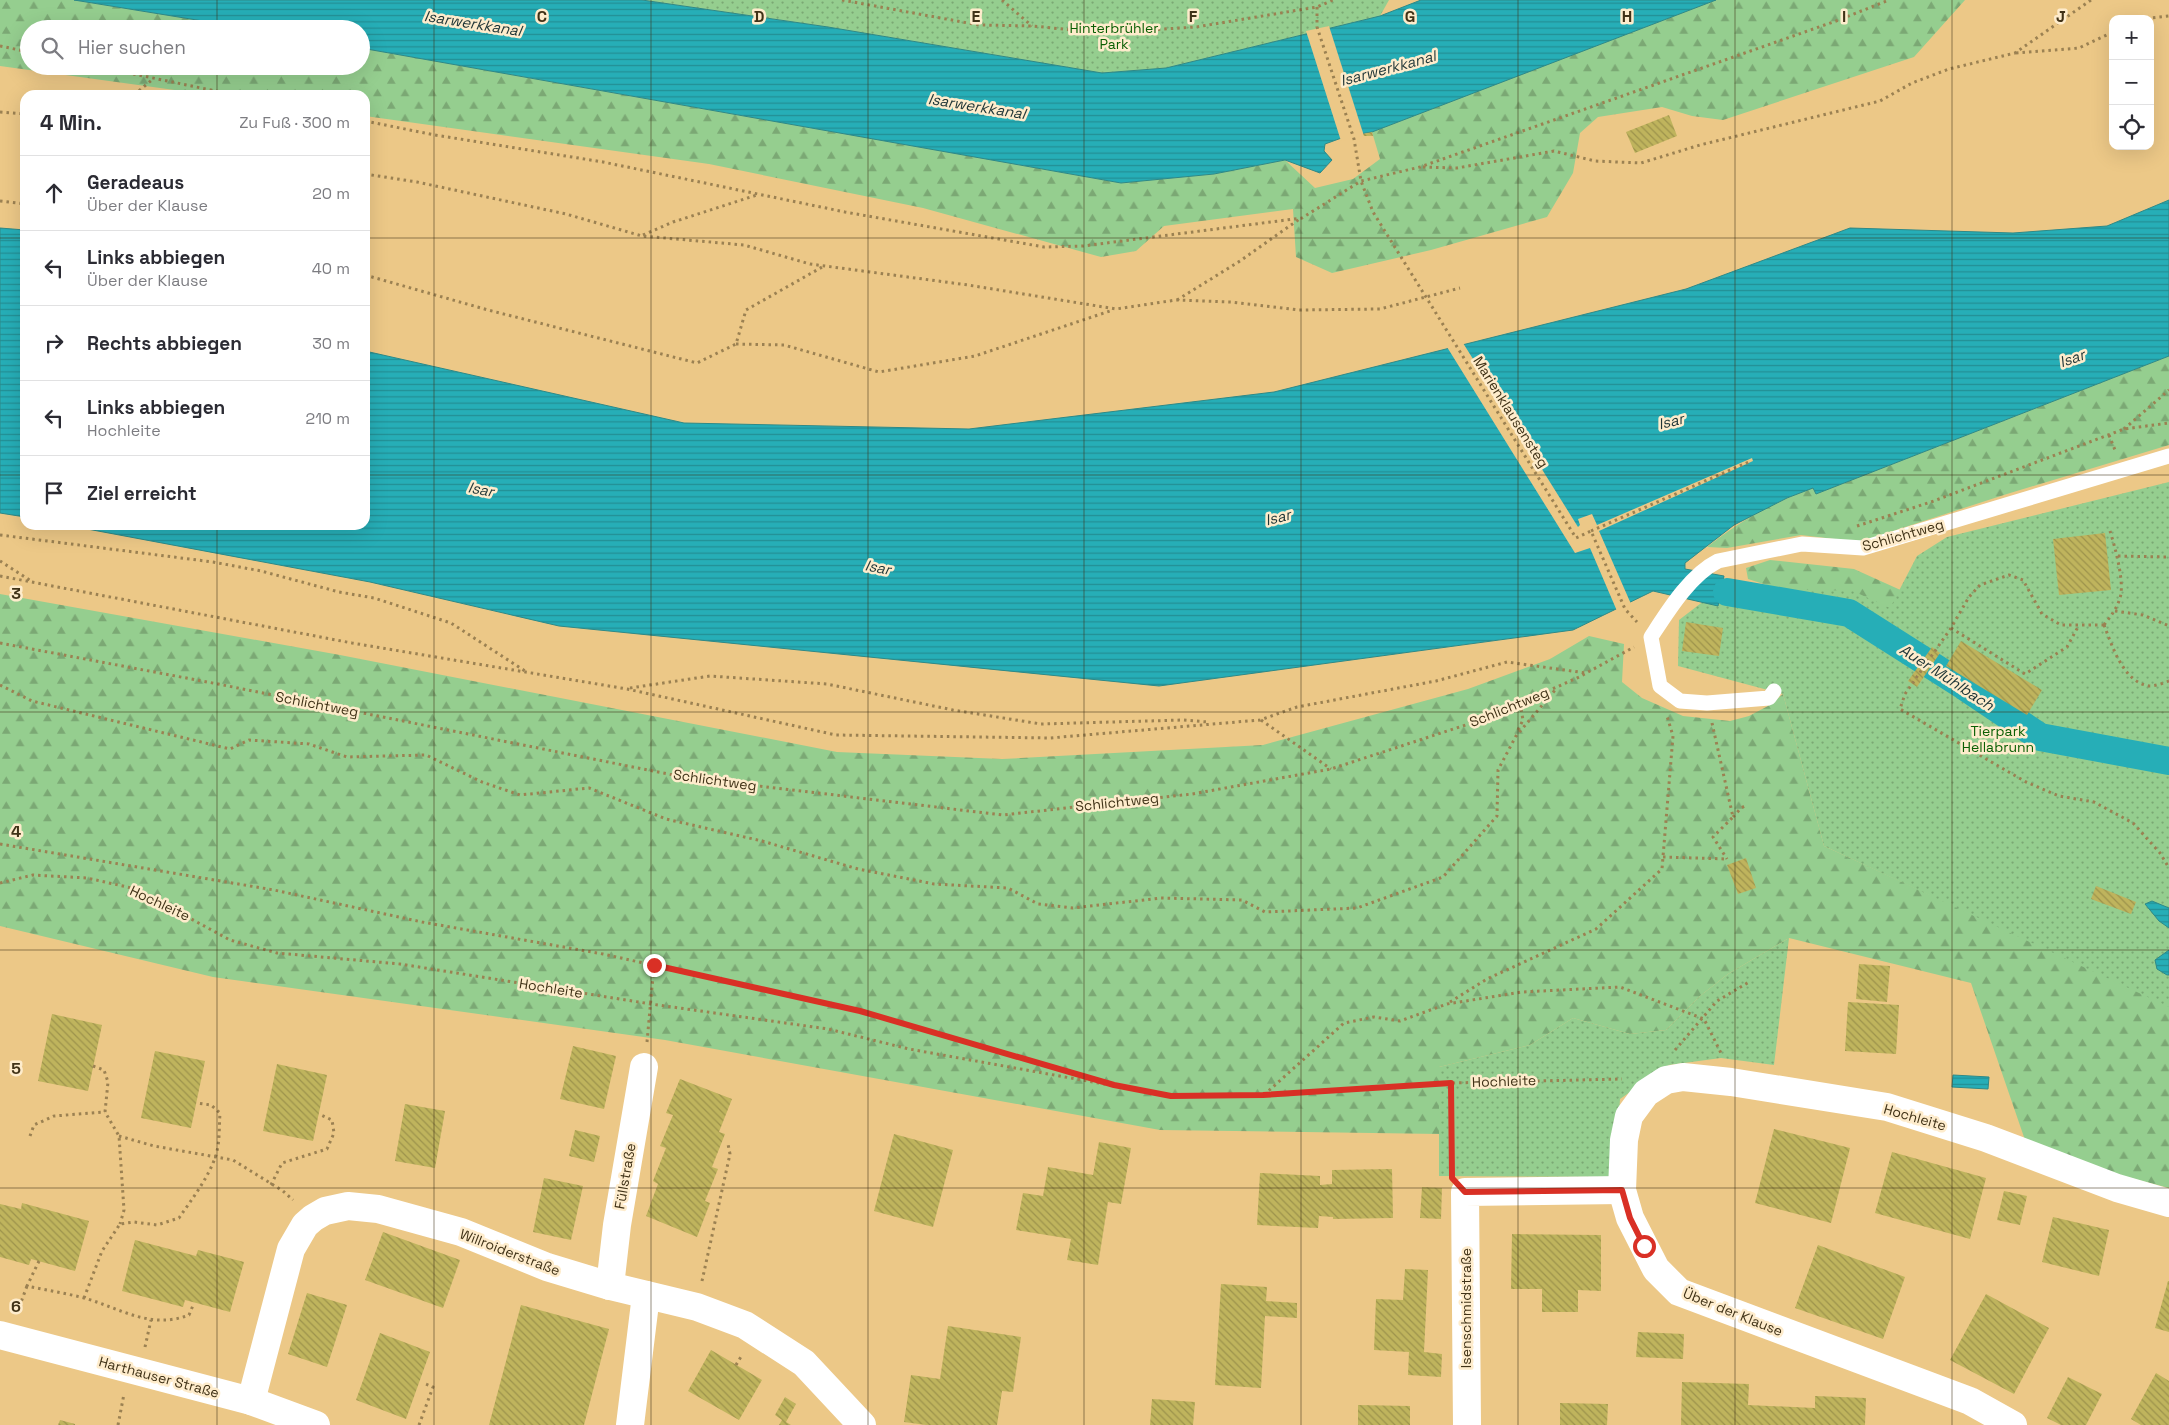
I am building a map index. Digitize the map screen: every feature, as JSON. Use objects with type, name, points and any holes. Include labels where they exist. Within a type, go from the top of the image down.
[{"type":"street","name":"Füllstraße","points":[[610,1286],[617,1225],[644,1068]]},
{"type":"street","name":"Hochleite","points":[[1622,1190],[1624,1140],[1629,1116],[1639,1100],[1653,1088],[1666,1080],[1683,1077],[1731,1082],[1887,1108],[1986,1138],[2118,1188],[2169,1202]]},
{"type":"street","points":[[1465,1192],[1622,1190]]},
{"type":"street","name":"Über der Klause","points":[[1622,1190],[1630,1218],[1656,1269],[1679,1292],[1970,1401],[2013,1425]]},
{"type":"street","name":"Isenschmidstraße","points":[[1465,1192],[1468,1425]]},
{"type":"street","name":"Willroiderstraße","points":[[251,1401],[291,1249],[305,1225],[325,1211],[348,1206],[378,1209],[460,1232],[547,1267],[610,1286],[697,1307],[745,1326],[804,1363],[862,1425]]},
{"type":"street","points":[[630,1425],[646,1295]]},
{"type":"street","name":"Harthauser Straße","points":[[0,1335],[251,1401],[316,1425]]},
{"type":"lane","name":"Schlichtweg","points":[[1651,637],[1670,608],[1706,567],[1718,561],[1802,544],[1863,548],[2169,456]]},
{"type":"lane","points":[[1651,637],[1660,686],[1680,701],[1707,703],[1769,698],[1774,691]]},
{"type":"path","points":[[842,0],[979,26],[1033,26],[1102,33],[1196,27],[1317,7],[1333,0]]},
{"type":"path","points":[[1002,0],[1033,26]]},
{"type":"path","points":[[1176,300],[1240,261],[1302,218],[1361,181],[1420,167],[1836,21],[1889,0]]},
{"type":"path","points":[[2015,53],[2091,0]]},
{"type":"path","points":[[1317,7],[1317,27],[1354,139],[1361,181]]},
{"type":"path","points":[[2154,18],[2169,16]]},
{"type":"path","points":[[1420,167],[1457,168],[1554,150],[1595,161],[1641,163],[1700,145],[1880,101],[1912,83],[1949,69],[2015,53],[2079,48],[2109,34]]},
{"type":"path","points":[[0,46],[20,50]]},
{"type":"path","points":[[136,75],[210,90]]},
{"type":"path","points":[[140,90],[154,79]]},
{"type":"path","points":[[0,112],[20,114]]},
{"type":"path","points":[[370,122],[435,135],[602,162],[758,195],[1044,247],[1083,246],[1302,218]]},
{"type":"path","points":[[370,175],[417,182],[566,214],[642,236],[744,245],[810,264],[968,285],[1116,309]]},
{"type":"path","name":"Marienklausensteg","points":[[1361,181],[1373,212],[1576,538],[1591,531]]},
{"type":"path","points":[[642,236],[673,222],[758,195]]},
{"type":"path","points":[[0,200],[20,203]]},
{"type":"path","points":[[736,344],[746,310],[824,266]]},
{"type":"path","points":[[370,277],[697,363],[736,344],[784,345],[879,372],[975,356],[1116,309],[1176,300],[1231,302],[1300,310],[1380,309],[1460,288]]},
{"type":"path","points":[[2124,429],[2169,390]]},
{"type":"path","points":[[1847,529],[1931,502],[2124,429],[2169,423]]},
{"type":"path","points":[[1625,609],[1591,531],[1751,461]]},
{"type":"path","points":[[2104,625],[2114,611],[2121,595],[2118,556],[2110,532]]},
{"type":"path","points":[[0,535],[213,562],[260,571],[339,592],[374,598],[451,623],[527,672]]},
{"type":"path","points":[[2118,556],[2169,558]]},
{"type":"path","points":[[0,561],[34,582]]},
{"type":"path","points":[[2104,625],[2061,625],[2042,614],[2023,580],[2009,575],[1980,585],[1969,597],[1951,628],[1905,694],[1900,709],[2026,782],[2059,796],[2094,802],[2133,823],[2160,853],[2169,868]]},
{"type":"path","points":[[0,576],[352,643],[627,689],[836,735],[1050,738],[1260,720],[1297,707],[1436,681],[1507,662],[1587,673]]},
{"type":"path","points":[[2114,611],[2143,615],[2169,626]]},
{"type":"path","points":[[1951,628],[2025,674],[2067,646],[2079,625]]},
{"type":"path","points":[[2104,625],[2120,662],[2134,679],[2151,686],[2169,681]]},
{"type":"path","name":"Schlichtweg","points":[[0,643],[218,684],[683,777],[1003,815],[1192,794],[1331,769],[1490,717],[1587,673],[1651,637]]},
{"type":"path","points":[[627,689],[710,676],[827,684],[953,710],[1041,724],[1183,720],[1218,723]]},
{"type":"path","points":[[0,685],[32,701],[230,749],[249,740],[309,744],[348,757],[426,755],[482,782],[520,795],[589,788],[666,819],[762,841],[858,869],[934,884],[1008,888],[1038,904],[1073,908],[1161,898],[1242,900],[1265,912],[1357,908],[1443,877],[1497,816],[1498,770],[1523,720],[1520,703]]},
{"type":"path","points":[[1516,736],[1558,686]]},
{"type":"path","points":[[1448,1004],[1487,979],[1596,929],[1662,869],[1673,736],[1662,702],[1660,686]]},
{"type":"path","points":[[1707,703],[1732,817]]},
{"type":"path","points":[[1260,720],[1331,769]]},
{"type":"path","points":[[1663,857],[1727,859],[1713,837],[1732,817],[1747,805]]},
{"type":"path","name":"Hochleite","points":[[0,844],[274,890],[422,922],[603,954],[654,965],[860,1011],[1114,1085]]},
{"type":"path","name":"Hochleite","points":[[0,883],[33,875],[87,878],[136,889],[230,940],[277,953],[400,964],[651,1004],[828,1029],[909,1049],[1171,1096],[1263,1095],[1451,1083],[1554,1079],[1634,1079],[1653,1088]]},
{"type":"path","points":[[644,1068],[654,965]]},
{"type":"path","points":[[1671,1053],[1678,1048],[1704,1019],[1717,1001],[1749,982]]},
{"type":"path","points":[[1263,1095],[1344,1023],[1374,1017],[1400,1021],[1448,1004],[1522,992],[1620,987],[1704,1019],[1722,1054],[1731,1082]]},
{"type":"path","points":[[84,1298],[102,1251],[120,1224],[124,1210],[119,1136],[105,1112],[108,1082],[104,1070],[94,1066]]},
{"type":"path","points":[[1451,1083],[1452,1178],[1465,1192]]},
{"type":"path","points":[[120,1224],[134,1222],[156,1225],[179,1218],[204,1179],[216,1156],[220,1112],[212,1105],[196,1103]]},
{"type":"path","points":[[30,1136],[34,1125],[54,1116],[105,1112]]},
{"type":"path","points":[[271,1185],[282,1163],[326,1149],[334,1133],[332,1120],[319,1114]]},
{"type":"path","points":[[119,1136],[154,1146],[234,1160],[271,1185],[284,1191]]},
{"type":"path","points":[[697,1307],[730,1154],[728,1144]]},
{"type":"path","points":[[19,1306],[39,1261]]},
{"type":"path","points":[[27,1286],[84,1298],[150,1320],[177,1319],[189,1315],[194,1303]]},
{"type":"path","points":[[146,1343],[150,1320]]},
{"type":"path","points":[[419,1425],[433,1387],[422,1383]]},
{"type":"green space","points":[[0,0],[74,0],[197,20],[20,20],[20,69],[0,66]]},
{"type":"green space","name":"Hinterbrühler Park","points":[[643,0],[1389,0],[1380,16],[1166,68],[1102,73],[828,27]]},
{"type":"green space","points":[[1716,0],[1965,0],[1914,57],[1723,120],[1692,116],[1662,107],[1598,117],[1580,133],[1573,173],[1547,217],[1431,250],[1332,273],[1296,257],[1293,209],[1164,226],[1136,251],[1101,257],[923,208],[709,164],[370,117],[370,90],[175,90],[65,75],[370,75],[370,50],[1121,183],[1214,174],[1285,160],[1315,188],[1353,179],[1380,159],[1372,132]]},
{"type":"green space","points":[[2169,356],[2169,445],[2007,494],[1859,542],[1801,535],[1727,548],[1707,547],[1758,513],[1799,493],[1813,488],[1816,494]]},
{"type":"green space","name":"Tierpark Hellabrunn","points":[[2169,482],[2169,1007],[1824,846],[1783,694],[1678,666],[1679,620],[1722,587],[1853,591],[1890,608],[1917,556],[1947,537]]},
{"type":"green space","points":[[1770,560],[1854,569],[1916,597],[2037,631],[1813,600],[1748,579],[1746,568]]},
{"type":"green space","points":[[0,594],[340,655],[837,752],[1002,759],[1263,745],[1468,689],[1550,659],[1589,636],[1624,644],[1622,682],[1642,698],[1683,716],[1730,721],[1749,716],[1768,706],[1783,694],[1824,846],[2169,1005],[2169,1188],[2123,1176],[2025,1140],[1971,983],[1789,938],[1728,974],[1700,996],[1666,1030],[1630,1034],[1573,1018],[1530,1045],[1439,1067],[1440,1134],[1160,1130],[665,1040],[213,977],[0,926]]},
{"type":"green space","points":[[1789,938],[1774,1065],[1721,1058],[1669,1065],[1620,1099],[1615,1177],[1439,1176],[1439,1067],[1530,1045],[1573,1018],[1630,1034],[1666,1030],[1700,996],[1728,974]]},
{"type":"water","name":"Isarwerkkanal","points":[[74,0],[642,0],[828,27],[1102,73],[1166,68],[1380,16],[1421,0],[1716,0],[1372,132],[1347,136],[1325,144],[1324,151],[1332,160],[1320,173],[1285,160],[1214,174],[1121,183],[370,50],[370,20],[197,20]]},
{"type":"water","name":"Isar","points":[[2169,200],[2169,356],[1816,494],[1813,488],[1787,498],[1734,525],[1685,563],[1685,569],[1724,576],[1718,606],[1653,591],[1573,630],[1159,686],[559,626],[370,582],[93,530],[370,530],[370,352],[684,423],[969,429],[1274,392],[1686,289],[1850,228],[2013,233],[2107,226]]},
{"type":"water","points":[[0,228],[20,230],[20,516],[0,513]]},
{"type":"water","points":[[2152,901],[2169,908],[2169,928],[2159,921],[2145,904]]},
{"type":"water","points":[[2169,950],[2169,975],[2167,975],[2157,969],[2155,960]]},
{"type":"water","points":[[1953,1075],[1989,1077],[1988,1089],[1952,1087]]},
{"type":"pier","points":[[1329,26],[1364,136],[1341,141],[1306,31]]},
{"type":"pier","points":[[1463,343],[1578,527],[1580,525],[1578,519],[1592,514],[1597,525],[1752,458],[1753,461],[1599,531],[1631,604],[1617,611],[1590,548],[1575,553],[1447,347]]},
{"type":"building","points":[[1669,115],[1677,136],[1635,153],[1626,132]]},
{"type":"building","points":[[1372,132],[1373,136],[1364,136],[1363,134]]},
{"type":"building","points":[[2105,533],[2111,590],[2059,595],[2053,539]]},
{"type":"building","points":[[1686,622],[1723,628],[1719,656],[1682,651]]},
{"type":"building","points":[[1961,641],[2042,690],[2027,715],[1946,666]]},
{"type":"building","points":[[1932,647],[1940,653],[1917,687],[1908,681]]},
{"type":"building","points":[[1746,858],[1756,888],[1738,894],[1727,865]]},
{"type":"building","points":[[2096,886],[2136,902],[2131,914],[2091,899]]},
{"type":"building","points":[[1859,964],[1890,966],[1887,1002],[1856,999]]},
{"type":"building","points":[[1848,1002],[1899,1005],[1896,1054],[1845,1051]]},
{"type":"building","points":[[52,1014],[102,1025],[88,1091],[38,1081]]},
{"type":"building","points":[[573,1046],[616,1056],[604,1109],[560,1099]]},
{"type":"building","points":[[155,1051],[205,1061],[191,1128],[141,1118]]},
{"type":"building","points":[[277,1064],[327,1075],[313,1141],[263,1131]]},
{"type":"building","points":[[680,1079],[732,1099],[719,1132],[725,1134],[712,1167],[718,1169],[705,1201],[710,1203],[697,1237],[646,1216],[658,1184],[653,1181],[666,1148],[660,1146],[673,1115],[666,1113]]},
{"type":"building","points":[[405,1104],[445,1111],[435,1168],[395,1161]]},
{"type":"building","points":[[1774,1129],[1850,1148],[1831,1223],[1755,1203]]},
{"type":"building","points":[[575,1130],[600,1136],[594,1162],[569,1156]]},
{"type":"building","points":[[894,1134],[953,1150],[933,1227],[874,1211]]},
{"type":"building","points":[[1099,1142],[1131,1148],[1121,1204],[1108,1202],[1098,1265],[1067,1260],[1071,1239],[1016,1230],[1023,1193],[1043,1196],[1048,1167],[1093,1175]]},
{"type":"building","points":[[1892,1152],[1986,1178],[1970,1239],[1875,1213]]},
{"type":"building","points":[[1392,1169],[1393,1218],[1333,1219],[1333,1217],[1319,1216],[1318,1228],[1257,1225],[1260,1173],[1320,1176],[1320,1185],[1332,1184],[1332,1170]]},
{"type":"building","points":[[544,1178],[583,1186],[571,1240],[533,1232]]},
{"type":"building","points":[[1422,1187],[1442,1188],[1441,1219],[1420,1218]]},
{"type":"building","points":[[2004,1191],[2027,1196],[2020,1225],[1997,1220]]},
{"type":"building","points":[[22,1203],[89,1221],[75,1271],[31,1259],[29,1265],[0,1257],[0,1204],[21,1209]]},
{"type":"building","points":[[2053,1217],[2109,1230],[2099,1276],[2042,1262]]},
{"type":"building","points":[[383,1232],[460,1260],[443,1308],[365,1280]]},
{"type":"building","points":[[1512,1234],[1601,1235],[1601,1291],[1578,1290],[1578,1312],[1542,1312],[1542,1289],[1511,1289]]},
{"type":"building","points":[[135,1240],[196,1256],[198,1250],[244,1262],[230,1312],[185,1300],[183,1307],[122,1291]]},
{"type":"building","points":[[1818,1245],[1905,1277],[1883,1339],[1795,1308]]},
{"type":"building","points":[[1405,1269],[1428,1270],[1424,1352],[1442,1354],[1441,1377],[1408,1375],[1409,1352],[1374,1350],[1376,1299],[1403,1300]]},
{"type":"building","points":[[2169,1281],[2169,1332],[2155,1328]]},
{"type":"building","points":[[1221,1284],[1267,1287],[1266,1301],[1297,1303],[1297,1318],[1265,1316],[1261,1388],[1215,1385]]},
{"type":"building","points":[[307,1293],[347,1305],[327,1367],[288,1354]]},
{"type":"building","points":[[1986,1294],[2049,1328],[2014,1394],[1950,1360]]},
{"type":"building","points":[[521,1305],[609,1329],[584,1425],[489,1425]]},
{"type":"building","points":[[948,1326],[1021,1337],[1013,1392],[1002,1391],[997,1425],[926,1425],[904,1422],[911,1375],[940,1379]]},
{"type":"building","points":[[1638,1332],[1684,1334],[1683,1359],[1636,1357]]},
{"type":"building","points":[[380,1333],[430,1352],[406,1419],[356,1400]]},
{"type":"building","points":[[711,1350],[762,1380],[739,1420],[688,1391]]},
{"type":"building","points":[[2156,1373],[2169,1381],[2169,1425],[2141,1425],[2131,1419]]},
{"type":"building","points":[[2068,1377],[2102,1394],[2086,1425],[2061,1425],[2047,1418]]},
{"type":"building","points":[[1682,1382],[1749,1384],[1748,1405],[1815,1408],[1815,1396],[1866,1398],[1865,1425],[1681,1425]]},
{"type":"building","points":[[785,1397],[796,1404],[786,1422],[791,1425],[779,1425],[782,1420],[775,1415]]},
{"type":"building","points":[[1152,1399],[1195,1402],[1193,1425],[1150,1425]]},
{"type":"building","points":[[1560,1403],[1608,1404],[1607,1425],[1560,1425]]},
{"type":"building","points":[[1358,1405],[1410,1406],[1410,1425],[1358,1425]]},
{"type":"building","points":[[60,1420],[75,1424],[75,1425],[58,1425]]},
{"type":"waterway","name":"Auer Mühlbach","points":[[1727,592],[1849,613],[2040,737],[2169,761]]},
{"type":"route","points":[[654,965],[860,1011],[1114,1085],[1171,1096],[1263,1095],[1451,1083],[1452,1178],[1465,1192],[1622,1190],[1630,1218],[1644,1246]]}]
